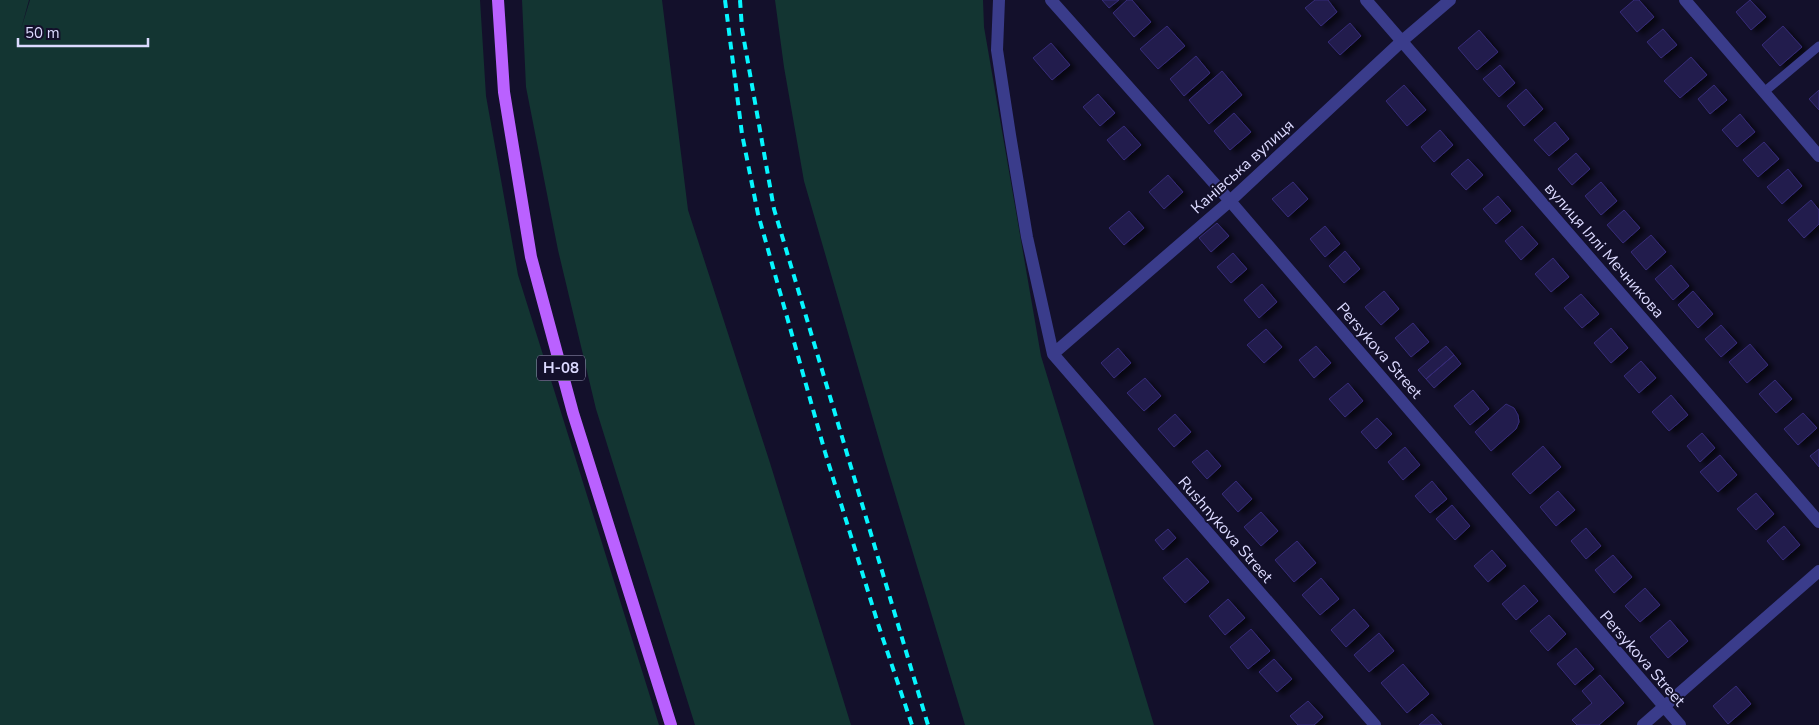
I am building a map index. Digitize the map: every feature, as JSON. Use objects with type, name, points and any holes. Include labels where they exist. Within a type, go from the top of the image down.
[{"type":"main road","name":"Н-08","points":[[498,0],[504,92],[531,257],[573,413],[670,725]]},
{"type":"street","points":[[999,0],[997,50],[1027,238],[1053,354]]},
{"type":"street","name":"Persykova Street","points":[[1051,0],[1230,201],[1680,725]]},
{"type":"street","name":"вулиця Іллі Мечникова","points":[[1366,0],[1819,522]]},
{"type":"street","name":"Канівська вулиця","points":[[1053,354],[1230,201],[1402,41],[1450,0]]},
{"type":"street","points":[[1690,2],[1819,156]]},
{"type":"street","name":"Rushnykova Street","points":[[1053,354],[1375,725]]},
{"type":"street","points":[[1644,725],[1819,571]]},
{"type":"lane","points":[[1764,92],[1819,46]]},
{"type":"green space","points":[[0,0],[29,0],[21,29],[30,0],[480,0],[486,96],[518,275],[659,725],[0,725]]},
{"type":"green space","points":[[522,0],[662,0],[688,210],[770,463],[851,725],[695,725],[596,409],[558,250],[526,87]]},
{"type":"green space","points":[[775,0],[983,0],[984,27],[1041,356],[1154,725],[965,725],[884,457],[804,181],[784,67]]},
{"type":"building","points":[[1102,0],[1119,0],[1109,8]]},
{"type":"building","points":[[1127,0],[1132,0],[1151,22],[1134,37],[1113,13]]},
{"type":"building","points":[[1315,0],[1328,0],[1337,12],[1321,26],[1305,8]]},
{"type":"building","points":[[1634,0],[1639,0],[1654,17],[1637,32],[1620,12]]},
{"type":"building","points":[[1750,0],[1766,17],[1751,30],[1736,12]]},
{"type":"building","points":[[1350,23],[1361,36],[1340,55],[1328,42]]},
{"type":"building","points":[[1167,26],[1185,46],[1158,69],[1140,49]]},
{"type":"building","points":[[1783,26],[1802,47],[1780,66],[1762,45]]},
{"type":"building","points":[[1663,29],[1677,45],[1661,58],[1647,42]]},
{"type":"building","points":[[1479,30],[1498,52],[1477,70],[1458,48]]},
{"type":"building","points":[[1051,43],[1070,65],[1052,80],[1033,58]]},
{"type":"building","points":[[1196,56],[1210,73],[1184,96],[1170,79]]},
{"type":"building","points":[[1691,57],[1707,75],[1680,98],[1664,81]]},
{"type":"building","points":[[1500,65],[1515,83],[1499,97],[1483,79]]},
{"type":"building","points":[[1222,71],[1242,95],[1209,124],[1189,100]]},
{"type":"building","points":[[1404,85],[1426,110],[1407,126],[1386,101]]},
{"type":"building","points":[[1714,85],[1727,100],[1710,114],[1698,99]]},
{"type":"building","points":[[1526,89],[1543,109],[1524,126],[1507,106]]},
{"type":"building","points":[[1819,90],[1819,110],[1809,99]]},
{"type":"building","points":[[1098,94],[1115,113],[1100,126],[1083,107]]},
{"type":"building","points":[[1234,113],[1251,132],[1230,150],[1214,131]]},
{"type":"building","points":[[1740,114],[1755,132],[1737,147],[1722,130]]},
{"type":"building","points":[[1555,122],[1569,139],[1549,156],[1534,140]]},
{"type":"building","points":[[1124,126],[1141,145],[1124,160],[1107,140]]},
{"type":"building","points":[[1440,130],[1453,145],[1434,162],[1421,147]]},
{"type":"building","points":[[1764,142],[1779,159],[1758,177],[1743,160]]},
{"type":"building","points":[[1576,153],[1590,169],[1572,185],[1558,169]]},
{"type":"building","points":[[1468,159],[1483,175],[1466,190],[1451,174]]},
{"type":"building","points":[[1788,169],[1802,186],[1782,204],[1767,187]]},
{"type":"building","points":[[1168,175],[1183,192],[1164,209],[1149,192]]},
{"type":"building","points":[[1293,182],[1308,199],[1288,217],[1272,199]]},
{"type":"building","points":[[1601,182],[1617,201],[1601,215],[1585,196]]},
{"type":"building","points":[[1498,196],[1511,211],[1496,224],[1483,209]]},
{"type":"building","points":[[1811,200],[1819,210],[1819,224],[1804,238],[1788,220]]},
{"type":"building","points":[[1624,210],[1640,228],[1623,243],[1607,225]]},
{"type":"building","points":[[1129,211],[1144,228],[1124,245],[1109,228]]},
{"type":"building","points":[[1217,223],[1229,236],[1211,252],[1199,238]]},
{"type":"building","points":[[1325,226],[1340,244],[1325,257],[1310,239]]},
{"type":"building","points":[[1522,226],[1538,244],[1521,260],[1505,241]]},
{"type":"building","points":[[1651,235],[1666,252],[1646,270],[1631,252]]},
{"type":"building","points":[[1345,251],[1360,269],[1344,283],[1329,266]]},
{"type":"building","points":[[1233,253],[1247,269],[1231,283],[1217,267]]},
{"type":"building","points":[[1553,258],[1569,277],[1551,292],[1535,274]]},
{"type":"building","points":[[1671,265],[1689,286],[1673,300],[1655,279]]},
{"type":"building","points":[[1262,284],[1277,302],[1259,318],[1244,300]]},
{"type":"building","points":[[1384,291],[1399,309],[1381,325],[1365,307]]},
{"type":"building","points":[[1693,291],[1713,314],[1698,328],[1678,305]]},
{"type":"building","points":[[1581,294],[1599,314],[1582,328],[1564,308]]},
{"type":"building","points":[[1413,323],[1429,342],[1411,357],[1395,338]]},
{"type":"building","points":[[1721,325],[1737,343],[1721,357],[1705,339]]},
{"type":"building","points":[[1611,328],[1628,348],[1611,363],[1594,343]]},
{"type":"building","points":[[1266,329],[1282,347],[1264,363],[1247,345]]},
{"type":"building","points":[[1750,344],[1768,365],[1747,383],[1729,362]]},
{"type":"building","points":[[1316,346],[1331,363],[1314,378],[1299,360]]},
{"type":"building","points":[[1446,346],[1454,355],[1426,379],[1418,370]]},
{"type":"building","points":[[1118,348],[1131,363],[1114,378],[1101,363]]},
{"type":"building","points":[[1454,355],[1461,364],[1434,388],[1426,379]]},
{"type":"building","points":[[1641,361],[1656,378],[1639,393],[1624,376]]},
{"type":"building","points":[[1145,378],[1161,396],[1144,411],[1127,393]]},
{"type":"building","points":[[1775,380],[1792,399],[1776,413],[1759,394]]},
{"type":"building","points":[[1348,383],[1363,401],[1345,417],[1329,399]]},
{"type":"building","points":[[1473,390],[1489,409],[1470,425],[1454,406]]},
{"type":"building","points":[[1671,395],[1688,415],[1669,431],[1652,412]]},
{"type":"building","points":[[1506,404],[1514,408],[1519,422],[1516,429],[1491,451],[1475,432]]},
{"type":"building","points":[[1803,413],[1817,428],[1798,445],[1784,429]]},
{"type":"building","points":[[1175,414],[1191,432],[1174,447],[1158,429]]},
{"type":"building","points":[[1377,418],[1392,434],[1376,449],[1361,432]]},
{"type":"building","points":[[1702,433],[1715,448],[1700,462],[1687,446]]},
{"type":"building","points":[[1543,446],[1561,467],[1530,494],[1512,474]]},
{"type":"building","points":[[1405,447],[1420,465],[1403,480],[1388,462]]},
{"type":"building","points":[[1819,449],[1819,467],[1810,456]]},
{"type":"building","points":[[1207,450],[1221,466],[1207,479],[1192,462]]},
{"type":"building","points":[[1720,455],[1737,475],[1718,492],[1700,472]]},
{"type":"building","points":[[1236,481],[1252,499],[1238,512],[1222,494]]},
{"type":"building","points":[[1432,481],[1447,499],[1430,513],[1415,496]]},
{"type":"building","points":[[1558,491],[1575,510],[1556,526],[1540,507]]},
{"type":"building","points":[[1756,493],[1774,514],[1756,530],[1737,509]]},
{"type":"building","points":[[1452,505],[1470,526],[1455,540],[1436,519]]},
{"type":"building","points":[[1261,512],[1278,531],[1261,546],[1244,527]]},
{"type":"building","points":[[1784,526],[1800,545],[1783,560],[1767,541]]},
{"type":"building","points":[[1586,528],[1601,546],[1586,559],[1571,541]]},
{"type":"building","points":[[1168,529],[1176,538],[1163,550],[1155,540]]},
{"type":"building","points":[[1297,541],[1316,563],[1294,582],[1275,560]]},
{"type":"building","points":[[1492,550],[1506,566],[1488,582],[1474,566]]},
{"type":"building","points":[[1613,555],[1632,577],[1614,593],[1595,570]]},
{"type":"building","points":[[1187,558],[1209,582],[1185,603],[1163,578]]},
{"type":"building","points":[[1321,578],[1339,599],[1320,615],[1302,595]]},
{"type":"building","points":[[1524,585],[1538,601],[1516,620],[1502,604]]},
{"type":"building","points":[[1645,588],[1660,605],[1640,622],[1625,606]]},
{"type":"building","points":[[1228,599],[1245,618],[1225,635],[1209,616]]},
{"type":"building","points":[[1354,609],[1369,626],[1346,647],[1331,630]]},
{"type":"building","points":[[1549,615],[1566,634],[1548,651],[1530,631]]},
{"type":"building","points":[[1670,620],[1688,641],[1668,658],[1650,637]]},
{"type":"building","points":[[1251,629],[1270,651],[1248,669],[1230,647]]},
{"type":"building","points":[[1379,633],[1394,651],[1369,672],[1354,655]]},
{"type":"building","points":[[1576,648],[1594,669],[1575,685],[1557,664]]},
{"type":"building","points":[[1274,659],[1292,679],[1277,692],[1259,672]]},
{"type":"building","points":[[1403,664],[1429,694],[1407,713],[1381,683]]},
{"type":"building","points":[[1600,675],[1624,703],[1599,725],[1577,725],[1572,720],[1592,703],[1582,691]]},
{"type":"building","points":[[1736,686],[1751,704],[1728,724],[1713,706]]},
{"type":"building","points":[[1308,701],[1323,717],[1314,725],[1298,725],[1290,716]]},
{"type":"building","points":[[1432,714],[1442,725],[1419,725]]},
{"type":"railway","points":[[725,0],[742,134],[758,214],[825,452],[879,627],[912,725]]},
{"type":"railway","points":[[740,0],[742,29],[774,209],[928,725]]}]
